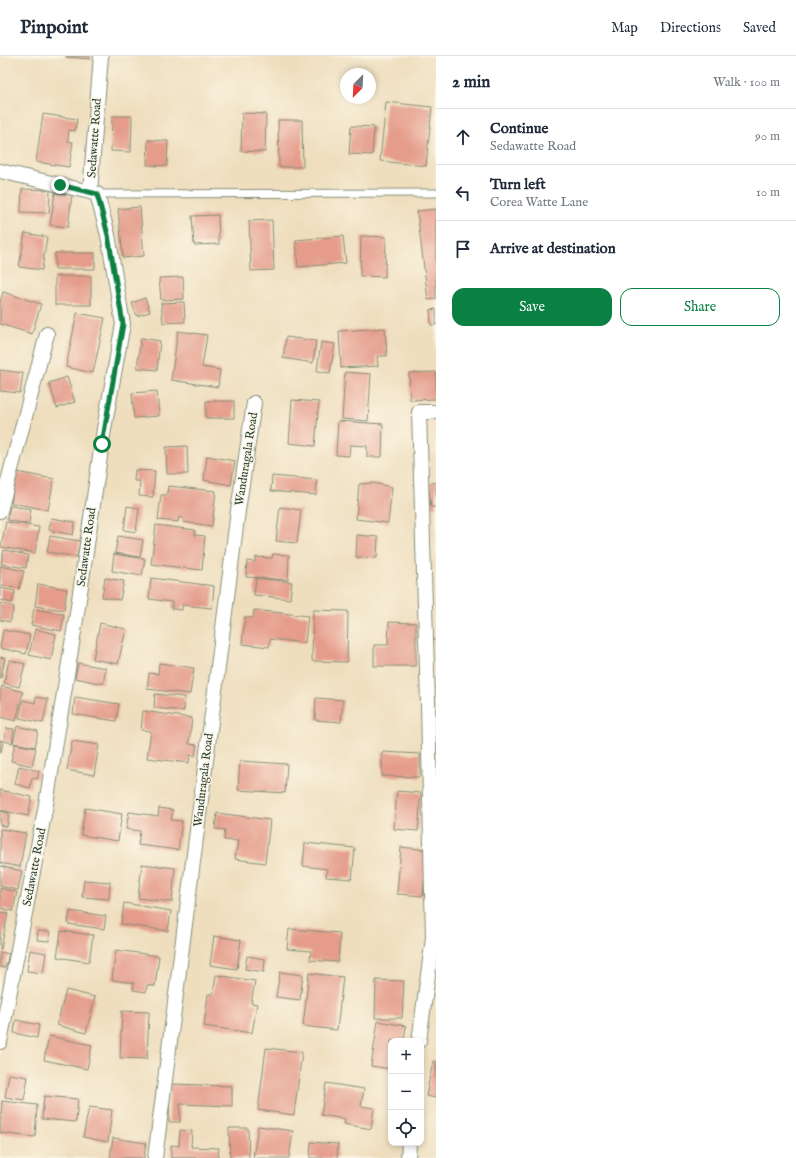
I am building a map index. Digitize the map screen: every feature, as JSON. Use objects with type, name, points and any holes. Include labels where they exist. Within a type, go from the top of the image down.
[{"type":"street","name":"Sedawatte Road","points":[[0,1042],[45,810],[77,613],[104,429],[123,324],[108,235],[94,193],[101,56]]},
{"type":"street","points":[[0,171],[94,193]]},
{"type":"street","points":[[0,511],[47,334]]},
{"type":"street","name":"Wanduragala Road","points":[[155,1158],[238,512],[254,402]]},
{"type":"street","points":[[419,1038],[433,938],[428,703],[419,412],[436,412]]},
{"type":"street","points":[[408,1158],[409,1146]]},
{"type":"lane","points":[[94,193],[436,193]]},
{"type":"building","points":[[90,56],[90,59],[66,57]]},
{"type":"building","points":[[386,102],[432,107],[426,166],[380,161]]},
{"type":"building","points":[[242,113],[266,114],[265,152],[241,151]]},
{"type":"building","points":[[43,114],[77,119],[75,131],[69,130],[68,141],[73,142],[69,167],[36,162]]},
{"type":"building","points":[[112,116],[132,116],[131,152],[111,151]]},
{"type":"building","points":[[278,120],[302,120],[303,167],[279,167]]},
{"type":"building","points":[[351,126],[374,127],[372,155],[349,154]]},
{"type":"building","points":[[148,140],[168,141],[167,166],[147,165]]},
{"type":"building","points":[[22,189],[50,190],[49,213],[21,212]]},
{"type":"building","points":[[55,193],[72,195],[68,227],[50,225]]},
{"type":"building","points":[[140,207],[144,256],[123,258],[118,209]]},
{"type":"building","points":[[436,209],[436,299],[428,300],[417,211]]},
{"type":"building","points":[[218,215],[219,244],[194,245],[192,216]]},
{"type":"building","points":[[272,220],[274,270],[251,271],[249,221]]},
{"type":"building","points":[[25,233],[47,237],[42,270],[19,267]]},
{"type":"building","points":[[343,236],[346,263],[298,267],[296,240]]},
{"type":"building","points":[[361,236],[386,237],[385,277],[360,276]]},
{"type":"building","points":[[55,253],[95,253],[95,269],[55,269]]},
{"type":"building","points":[[55,276],[91,276],[91,305],[55,305]]},
{"type":"building","points":[[183,277],[184,299],[161,300],[159,278]]},
{"type":"building","points":[[3,292],[41,304],[32,334],[0,324],[0,302]]},
{"type":"building","points":[[145,298],[150,312],[137,316],[132,303]]},
{"type":"building","points":[[184,302],[185,322],[163,323],[161,303]]},
{"type":"building","points":[[436,309],[436,325],[431,325],[430,310]]},
{"type":"building","points":[[77,313],[105,318],[93,373],[66,367]]},
{"type":"building","points":[[385,328],[387,356],[377,356],[378,366],[341,368],[339,331]]},
{"type":"building","points":[[178,331],[207,335],[202,367],[220,370],[218,387],[171,380]]},
{"type":"building","points":[[286,337],[316,341],[313,363],[283,358]]},
{"type":"building","points":[[141,338],[160,341],[157,370],[137,368]]},
{"type":"building","points":[[321,342],[335,344],[330,373],[317,371]]},
{"type":"building","points":[[0,370],[23,373],[20,393],[0,391]]},
{"type":"building","points":[[345,372],[371,374],[368,421],[342,419]]},
{"type":"building","points":[[436,372],[436,399],[410,400],[409,373]]},
{"type":"building","points":[[67,377],[75,402],[57,408],[49,383]]},
{"type":"building","points":[[157,391],[159,416],[134,418],[132,393]]},
{"type":"building","points":[[292,400],[319,402],[315,446],[289,443]]},
{"type":"building","points":[[206,401],[234,401],[234,418],[206,418]]},
{"type":"building","points":[[338,421],[383,424],[382,457],[367,457],[367,446],[350,445],[349,456],[336,455]]},
{"type":"building","points":[[187,446],[188,474],[167,474],[166,447]]},
{"type":"building","points":[[207,456],[235,461],[231,485],[204,480]]},
{"type":"building","points":[[135,470],[155,471],[153,497],[139,496],[140,481],[134,481]]},
{"type":"building","points":[[16,472],[54,479],[48,510],[11,503]]},
{"type":"building","points":[[272,476],[317,480],[316,495],[271,491]]},
{"type":"building","points":[[436,482],[436,507],[431,507],[428,484]]},
{"type":"building","points":[[373,483],[392,487],[388,523],[356,519],[359,484]]},
{"type":"building","points":[[168,486],[216,491],[212,526],[183,522],[183,518],[179,517],[178,522],[158,520],[161,495],[167,495]]},
{"type":"building","points":[[10,506],[31,509],[29,524],[7,520]]},
{"type":"building","points":[[127,506],[139,508],[136,532],[124,530]]},
{"type":"building","points":[[280,507],[301,510],[297,543],[276,541]]},
{"type":"building","points":[[51,518],[75,522],[73,535],[49,530]]},
{"type":"building","points":[[6,522],[39,527],[35,553],[1,547]]},
{"type":"building","points":[[156,525],[195,530],[195,535],[205,536],[202,570],[151,564]]},
{"type":"building","points":[[357,535],[378,537],[377,558],[356,557]]},
{"type":"building","points":[[50,536],[80,541],[77,557],[47,552]]},
{"type":"building","points":[[118,536],[143,540],[140,557],[115,553]]},
{"type":"building","points":[[4,550],[28,555],[26,568],[1,564]]},
{"type":"building","points":[[114,554],[145,559],[142,576],[112,571]]},
{"type":"building","points":[[273,554],[289,555],[288,580],[246,577],[247,561],[255,562],[256,557],[272,558]]},
{"type":"building","points":[[0,566],[24,571],[19,589],[0,585]]},
{"type":"building","points":[[105,578],[124,581],[120,600],[102,597]]},
{"type":"building","points":[[151,578],[214,586],[212,608],[182,605],[182,610],[172,609],[172,602],[149,599]]},
{"type":"building","points":[[256,578],[292,582],[290,599],[254,595]]},
{"type":"building","points":[[38,584],[67,589],[64,610],[35,606]]},
{"type":"building","points":[[0,588],[15,591],[12,603],[0,600]]},
{"type":"building","points":[[0,603],[14,607],[10,622],[0,620]]},
{"type":"building","points":[[34,609],[64,614],[61,631],[31,625]]},
{"type":"building","points":[[254,610],[308,616],[305,643],[270,639],[269,647],[242,644],[245,617],[253,618]]},
{"type":"building","points":[[313,610],[348,611],[347,662],[312,661]]},
{"type":"building","points":[[389,622],[416,623],[416,666],[374,666],[374,645],[388,645]]},
{"type":"building","points":[[100,623],[126,629],[118,664],[93,659]]},
{"type":"building","points":[[35,629],[56,634],[51,660],[29,655]]},
{"type":"building","points":[[3,630],[30,635],[26,654],[0,648]]},
{"type":"building","points":[[0,657],[5,658],[1,678],[0,678]]},
{"type":"building","points":[[9,660],[25,664],[19,687],[4,683]]},
{"type":"building","points":[[78,663],[106,668],[103,684],[75,678]]},
{"type":"building","points":[[159,663],[194,668],[190,694],[147,689],[149,673],[158,674]]},
{"type":"building","points":[[2,686],[23,692],[16,721],[0,717],[0,694]]},
{"type":"building","points":[[155,694],[185,697],[184,711],[154,708]]},
{"type":"building","points":[[36,697],[48,699],[43,723],[19,718],[23,700],[35,703]]},
{"type":"building","points":[[75,697],[119,704],[116,721],[73,714]]},
{"type":"building","points":[[316,698],[343,700],[341,722],[315,720]]},
{"type":"building","points":[[143,711],[192,718],[189,744],[197,745],[195,756],[190,755],[189,763],[147,758],[151,731],[141,730]]},
{"type":"building","points":[[17,726],[38,731],[35,747],[13,743]]},
{"type":"building","points":[[6,728],[14,729],[12,743],[4,741]]},
{"type":"building","points":[[0,740],[3,741],[1,753],[0,753]]},
{"type":"building","points":[[72,741],[99,745],[94,775],[67,770]]},
{"type":"building","points":[[15,744],[36,748],[32,766],[11,761]]},
{"type":"building","points":[[382,752],[420,754],[420,777],[382,776]]},
{"type":"building","points":[[240,761],[287,764],[285,793],[238,790]]},
{"type":"building","points":[[19,766],[39,771],[37,779],[32,778],[30,788],[15,784]]},
{"type":"building","points":[[0,790],[32,797],[28,816],[0,810]]},
{"type":"building","points":[[397,791],[421,793],[418,831],[394,829]]},
{"type":"building","points":[[85,808],[122,814],[118,841],[81,835]]},
{"type":"building","points":[[159,808],[173,810],[171,820],[182,821],[178,850],[138,845],[140,831],[126,829],[129,812],[158,816]]},
{"type":"building","points":[[0,811],[9,813],[7,827],[0,825]]},
{"type":"building","points":[[217,813],[270,820],[265,863],[235,859],[238,841],[224,840],[225,830],[215,829]]},
{"type":"building","points":[[0,829],[26,833],[20,867],[0,863]]},
{"type":"building","points":[[305,843],[355,848],[352,879],[326,877],[327,869],[303,866]]},
{"type":"building","points":[[401,847],[427,850],[423,896],[397,894]]},
{"type":"building","points":[[142,864],[175,868],[172,902],[138,898]]},
{"type":"building","points":[[0,866],[22,871],[18,890],[0,886]]},
{"type":"building","points":[[84,880],[110,882],[109,899],[82,897]]},
{"type":"building","points":[[0,888],[17,892],[13,911],[0,908]]},
{"type":"building","points":[[124,903],[171,911],[168,931],[121,924]]},
{"type":"building","points":[[70,911],[106,916],[104,929],[68,924]]},
{"type":"building","points":[[0,912],[8,913],[1,949],[0,949]]},
{"type":"building","points":[[289,929],[340,933],[338,962],[310,960],[311,951],[287,949]]},
{"type":"building","points":[[38,931],[50,932],[49,941],[37,940]]},
{"type":"building","points":[[61,931],[93,935],[89,962],[57,957]]},
{"type":"building","points":[[214,936],[241,940],[237,969],[210,965]]},
{"type":"building","points":[[30,950],[46,953],[43,973],[27,971]]},
{"type":"building","points":[[116,950],[159,956],[155,986],[147,985],[146,992],[133,990],[134,983],[112,980]]},
{"type":"building","points":[[0,952],[9,954],[5,968],[0,967]]},
{"type":"building","points":[[247,956],[265,959],[264,972],[245,969]]},
{"type":"building","points":[[280,972],[303,975],[300,1000],[276,997]]},
{"type":"building","points":[[309,973],[343,977],[337,1030],[303,1026]]},
{"type":"building","points":[[216,975],[255,981],[251,1003],[257,1004],[252,1033],[204,1026],[208,994],[213,994]]},
{"type":"building","points":[[376,980],[404,981],[402,1018],[375,1018]]},
{"type":"building","points":[[66,990],[95,997],[86,1033],[57,1025]]},
{"type":"building","points":[[122,1011],[149,1012],[147,1059],[120,1058]]},
{"type":"building","points":[[16,1020],[39,1025],[37,1038],[14,1033]]},
{"type":"building","points":[[378,1021],[406,1026],[404,1038],[388,1038],[388,1069],[371,1066]]},
{"type":"building","points":[[49,1036],[92,1045],[87,1069],[44,1060]]},
{"type":"building","points":[[266,1048],[302,1052],[294,1115],[258,1110]]},
{"type":"building","points":[[433,1061],[436,1061],[436,1098],[426,1096]]},
{"type":"building","points":[[9,1074],[28,1077],[24,1100],[5,1097]]},
{"type":"building","points":[[326,1083],[364,1089],[361,1106],[374,1108],[371,1129],[344,1124],[345,1119],[321,1115]]},
{"type":"building","points":[[170,1084],[232,1086],[232,1106],[180,1104],[180,1122],[169,1122]]},
{"type":"building","points":[[44,1096],[78,1099],[76,1122],[42,1119]]},
{"type":"building","points":[[2,1101],[37,1105],[35,1137],[0,1133]]},
{"type":"building","points":[[89,1107],[112,1110],[108,1142],[83,1137]]},
{"type":"building","points":[[258,1126],[293,1131],[289,1158],[253,1158]]},
{"type":"building","points":[[229,1128],[248,1128],[249,1158],[230,1158]]},
{"type":"building","points":[[180,1130],[192,1131],[191,1147],[219,1148],[218,1158],[171,1158],[171,1145],[179,1146]]},
{"type":"building","points":[[113,1138],[146,1143],[144,1158],[110,1158]]},
{"type":"building","points":[[311,1142],[338,1144],[337,1158],[310,1158]]},
{"type":"route","points":[[60,185],[97,194],[108,235],[123,324],[102,444]]}]
